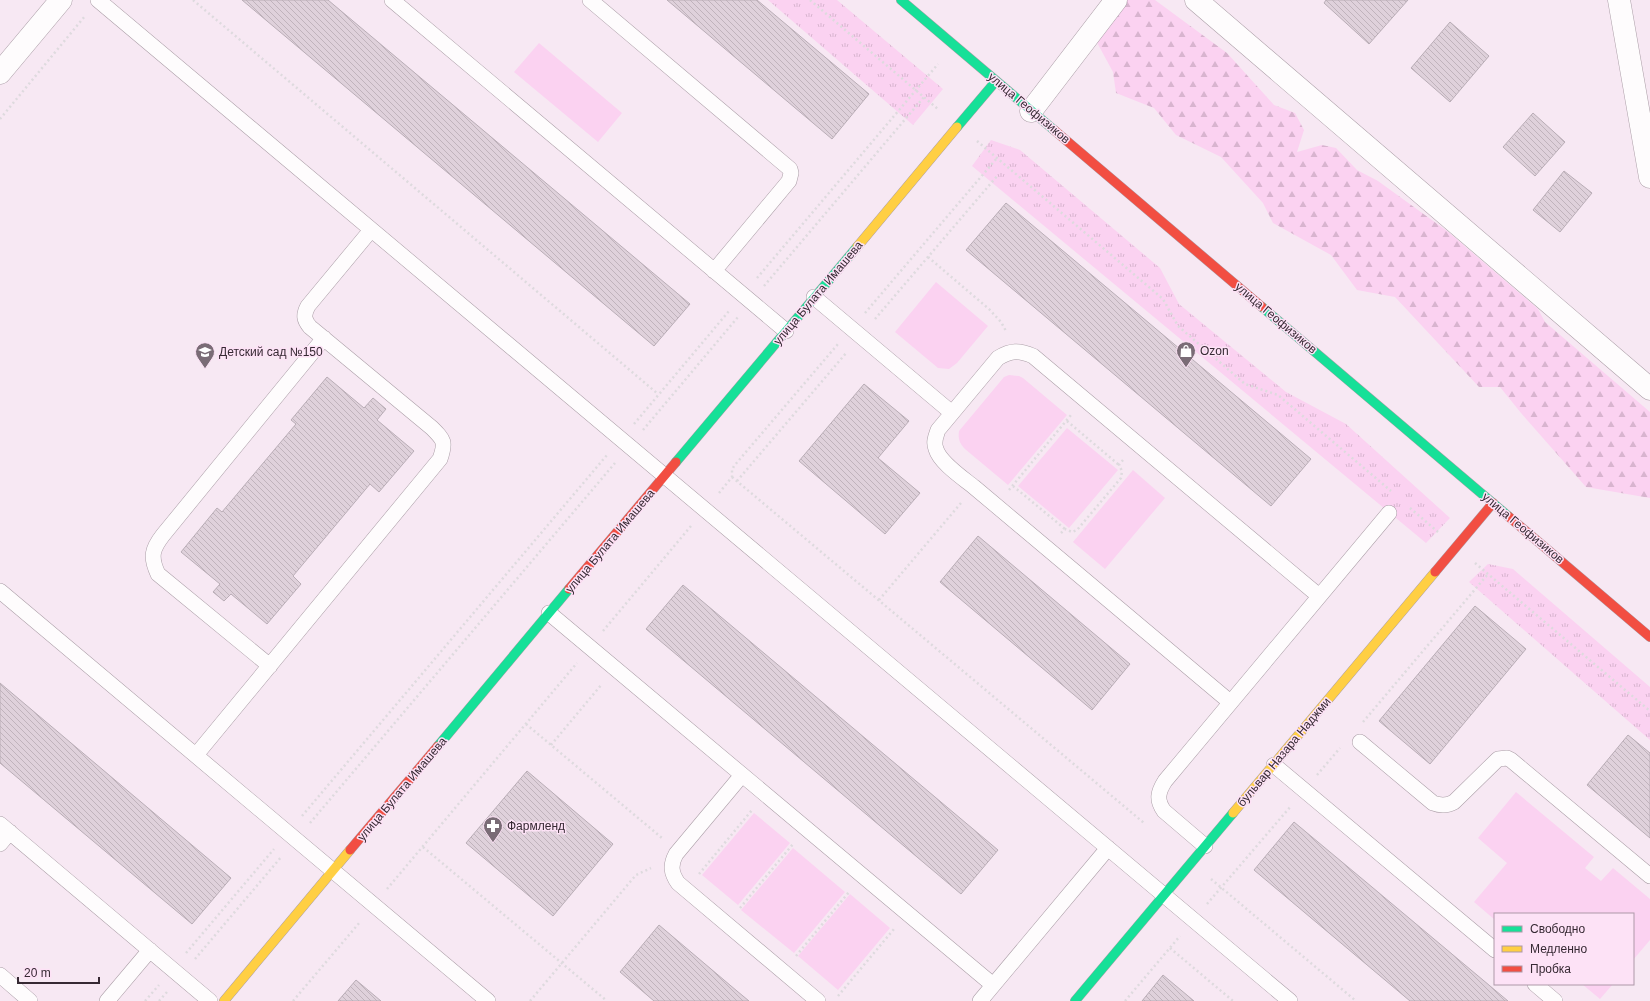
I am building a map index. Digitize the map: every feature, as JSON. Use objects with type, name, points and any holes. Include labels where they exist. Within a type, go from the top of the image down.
[{"type":"street","points":[[0,73],[61,0]]},
{"type":"street","name":"улица Геофизиков","points":[[902,0],[1650,637]]},
{"type":"street","points":[[1032,111],[1116,0]]},
{"type":"street","points":[[1196,0],[1650,389]]},
{"type":"street","points":[[1619,0],[1650,177]]},
{"type":"street","name":"улица Булата Имашева","points":[[224,1001],[996,81]]},
{"type":"street","name":"бульвар Назара Наджми","points":[[1075,1001],[1493,503]]},
{"type":"lane","points":[[98,0],[1164,895],[1282,998]]},
{"type":"lane","points":[[392,0],[786,331]]},
{"type":"lane","points":[[590,0],[790,169],[791,178],[789,181],[714,271]]},
{"type":"lane","points":[[196,755],[440,458],[444,447],[442,438],[432,428],[306,322],[305,312],[308,306],[371,230]]},
{"type":"lane","points":[[814,297],[952,413]]},
{"type":"lane","points":[[270,666],[158,574],[153,556],[155,544],[324,338]]},
{"type":"lane","points":[[1230,702],[996,506],[944,462],[939,456],[935,448],[934,440],[938,430],[998,358],[1014,351],[1023,351],[1033,356],[1319,596]]},
{"type":"lane","points":[[1205,846],[1164,811],[1158,798],[1159,790],[1230,702],[1389,513]]},
{"type":"lane","points":[[0,591],[488,1001]]},
{"type":"lane","points":[[549,613],[993,986]]},
{"type":"lane","points":[[1360,742],[1433,803],[1439,805],[1449,805],[1454,802],[1498,759],[1507,758],[1650,876]]},
{"type":"lane","points":[[1274,765],[1494,949]]},
{"type":"lane","points":[[742,775],[678,851],[673,860],[672,866],[674,877],[685,890],[818,1001]]},
{"type":"lane","points":[[0,844],[5,828],[210,1001]]},
{"type":"lane","points":[[980,1001],[1108,848]]},
{"type":"lane","points":[[107,1001],[150,950]]},
{"type":"lane","points":[[0,975],[30,1001]]},
{"type":"lane","points":[[1536,985],[1555,1001]]},
{"type":"path","points":[[0,119],[98,0]]},
{"type":"path","points":[[193,0],[658,394]]},
{"type":"path","points":[[810,0],[1163,299],[1178,326],[1245,384]]},
{"type":"path","points":[[159,1001],[177,972],[625,442],[658,394],[747,298],[954,45]]},
{"type":"path","points":[[145,1001],[177,972],[747,298],[924,97]]},
{"type":"path","points":[[928,257],[994,315],[1004,328],[1014,351]]},
{"type":"path","points":[[996,506],[1085,399]]},
{"type":"path","points":[[1012,486],[1064,529],[1072,532],[1077,530],[1111,490],[1122,475],[1122,468],[1067,421]]},
{"type":"path","points":[[1119,465],[1137,443]]},
{"type":"path","points":[[293,1001],[732,477],[1148,826]]},
{"type":"path","points":[[879,600],[974,487]]},
{"type":"path","points":[[1048,549],[1064,529]]},
{"type":"path","points":[[551,745],[615,668]]},
{"type":"path","points":[[526,724],[678,851]]},
{"type":"path","points":[[685,890],[765,795]]},
{"type":"path","points":[[726,924],[806,829]]},
{"type":"path","points":[[423,847],[607,1001]]},
{"type":"path","points":[[1191,862],[1356,1001]]},
{"type":"path","points":[[530,1001],[636,875],[651,868],[672,866]]},
{"type":"path","points":[[783,971],[862,876]]},
{"type":"path","points":[[834,1001],[907,914]]},
{"type":"path","points":[[1170,948],[1233,1001]]},
{"type":"green space","points":[[768,0],[837,0],[943,89],[913,125]]},
{"type":"green space","points":[[1119,0],[1155,0],[1227,53],[1274,105],[1295,113],[1304,130],[1297,152],[1322,145],[1336,148],[1357,170],[1378,181],[1447,231],[1538,309],[1545,322],[1650,412],[1650,498],[1586,487],[1500,387],[1479,387],[1395,297],[1357,290],[1331,255],[1273,223],[1263,203],[1221,157],[1176,135],[1154,108],[1116,93],[1113,72],[1094,37]]},
{"type":"green space","points":[[539,43],[622,113],[598,142],[514,72]]},
{"type":"green space","points":[[991,140],[1020,150],[1160,268],[1179,304],[1286,392],[1346,424],[1450,518],[1426,543],[972,166]]},
{"type":"green space","points":[[936,282],[988,326],[957,363],[949,369],[938,368],[895,332]]},
{"type":"green space","points":[[1009,375],[1023,378],[1067,415],[1008,485],[963,447],[959,440],[959,431],[1004,377]]},
{"type":"green space","points":[[1067,428],[1118,470],[1069,528],[1018,486]]},
{"type":"green space","points":[[1133,470],[1165,498],[1105,569],[1073,542]]},
{"type":"green space","points":[[1488,564],[1513,569],[1650,687],[1650,740],[1469,582]]},
{"type":"green space","points":[[1516,792],[1594,857],[1585,868],[1601,881],[1613,868],[1650,899],[1650,940],[1634,959],[1634,913],[1494,913],[1494,919],[1474,902],[1507,863],[1478,838]]},
{"type":"green space","points":[[754,813],[790,843],[738,905],[702,875]]},
{"type":"green space","points":[[793,848],[845,892],[794,953],[741,910]]},
{"type":"green space","points":[[850,894],[890,928],[838,990],[798,956]]},
{"type":"green space","points":[[1583,985],[1612,985],[1600,999]]},
{"type":"building","points":[[242,0],[328,0],[690,304],[654,346]]},
{"type":"building","points":[[667,0],[757,0],[869,94],[832,139]]},
{"type":"building","points":[[1326,0],[1408,0],[1369,44],[1324,3]]},
{"type":"building","points":[[1450,22],[1489,56],[1450,102],[1411,68]]},
{"type":"building","points":[[1533,113],[1565,142],[1535,176],[1503,147]]},
{"type":"building","points":[[1564,171],[1592,193],[1560,232],[1533,210]]},
{"type":"building","points":[[1006,203],[1311,459],[1271,506],[966,250]]},
{"type":"building","points":[[327,377],[364,408],[373,398],[386,409],[377,420],[414,451],[379,492],[370,484],[293,576],[301,584],[267,624],[231,594],[224,601],[213,592],[220,584],[181,552],[217,508],[222,512],[296,424],[291,420]]},
{"type":"building","points":[[864,384],[909,421],[878,458],[920,493],[885,534],[799,461]]},
{"type":"building","points":[[978,536],[1130,664],[1092,710],[940,582]]},
{"type":"building","points":[[683,585],[998,850],[961,894],[646,629]]},
{"type":"building","points":[[1475,606],[1526,649],[1430,764],[1379,721]]},
{"type":"building","points":[[0,683],[231,878],[192,924],[0,763]]},
{"type":"building","points":[[1628,735],[1650,753],[1650,838],[1587,785]]},
{"type":"building","points":[[527,771],[613,844],[553,916],[466,843]]},
{"type":"building","points":[[1294,822],[1508,1001],[1410,1001],[1254,870]]},
{"type":"building","points":[[659,925],[749,1001],[654,1001],[620,972]]},
{"type":"building","points":[[1163,975],[1194,1001],[1142,1001]]},
{"type":"building","points":[[356,980],[381,1001],[338,1001]]},
{"type":"traffic: fast","points":[[901,0],[1054,130]]},
{"type":"traffic: fast","points":[[957,127],[996,81]]},
{"type":"traffic: fast","points":[[676,462],[857,247]]},
{"type":"traffic: fast","points":[[1262,307],[1508,516]]},
{"type":"traffic: fast","points":[[438,746],[569,589]]},
{"type":"traffic: fast","points":[[1075,1001],[1233,813]]},
{"type":"traffic: slow","points":[[857,247],[957,127]]},
{"type":"traffic: slow","points":[[1233,813],[1435,572]]},
{"type":"traffic: slow","points":[[224,1001],[350,850]]},
{"type":"traffic: jam","points":[[1054,130],[1262,307]]},
{"type":"traffic: jam","points":[[569,589],[676,462]]},
{"type":"traffic: jam","points":[[1435,572],[1493,503]]},
{"type":"traffic: jam","points":[[1508,516],[1650,637]]},
{"type":"traffic: jam","points":[[350,850],[438,746]]},
{"type":"place","name":"Ozon","points":[[1186,368]]},
{"type":"place","name":"Детский сад №150","points":[[205,369]]},
{"type":"place","name":"Фармленд","points":[[493,843]]}]
